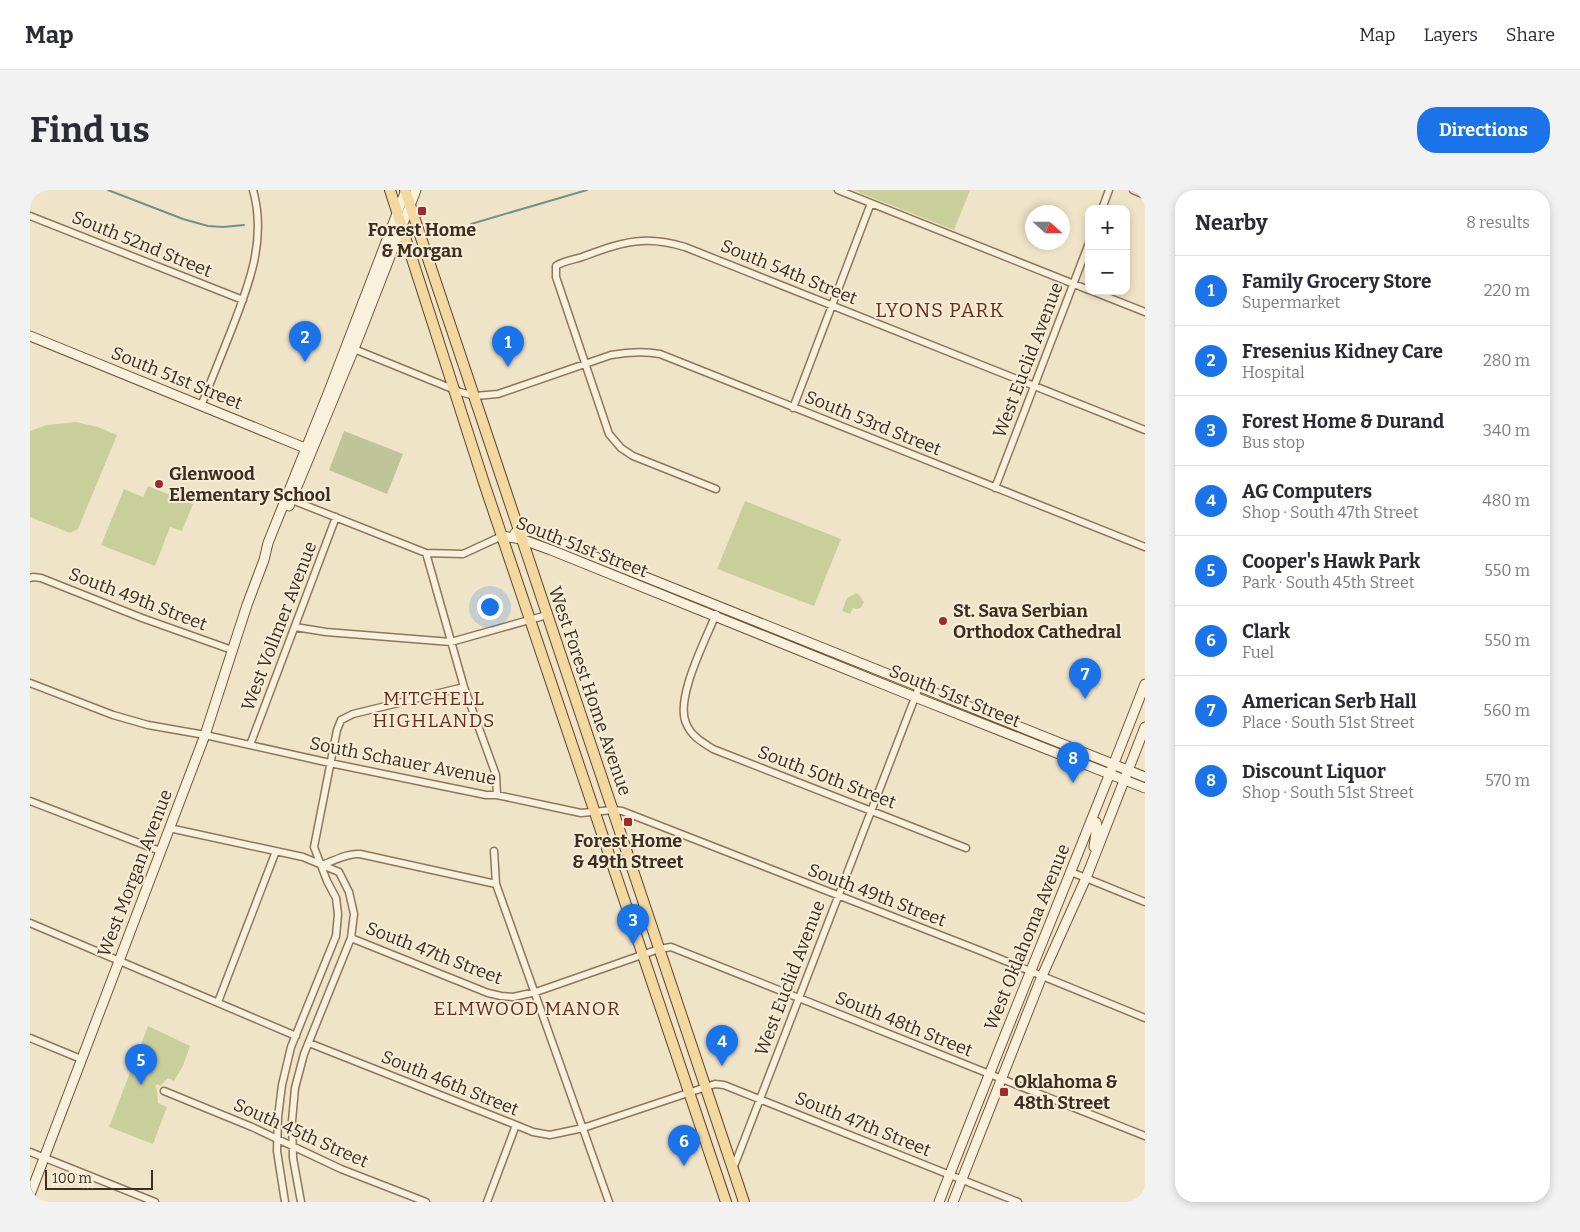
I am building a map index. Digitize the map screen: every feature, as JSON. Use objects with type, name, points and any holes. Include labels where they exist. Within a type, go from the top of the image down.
[{"type":"main road","name":"West Forest Home Avenue","points":[[390,190],[502,536],[595,812],[651,952],[697,1090],[726,1202]]},
{"type":"main road","name":"West Forest Home Avenue","points":[[406,190],[613,810],[651,952],[697,1090],[733,1169],[744,1202]]},
{"type":"street","points":[[201,406],[251,279],[258,225],[256,200],[253,190]]},
{"type":"street","name":"West Morgan Avenue","points":[[264,560],[292,500],[345,349],[406,190]]},
{"type":"street","name":"West Morgan Avenue","points":[[30,1195],[205,735],[268,543],[354,350],[416,190]]},
{"type":"street","points":[[838,190],[1085,289]]},
{"type":"street","points":[[1103,205],[1109,190]]},
{"type":"street","points":[[1133,190],[1145,195]]},
{"type":"street","points":[[793,408],[871,203]]},
{"type":"street","name":"South 52nd Street","points":[[30,216],[243,300]]},
{"type":"street","name":"South 54th Street","points":[[586,364],[556,276],[556,266],[560,263],[619,244],[642,241],[665,242],[685,247],[1145,430]]},
{"type":"street","name":"West Euclid Avenue","points":[[995,488],[1086,250]]},
{"type":"street","points":[[1100,295],[1145,312]]},
{"type":"street","name":"South 51st Street","points":[[30,336],[309,449]]},
{"type":"street","points":[[345,349],[354,350],[454,390],[475,396]]},
{"type":"street","name":"South 53rd Street","points":[[475,396],[498,394],[611,355],[630,351],[660,354],[1145,547]]},
{"type":"street","points":[[586,364],[610,434],[621,448],[633,456],[716,489]]},
{"type":"street","points":[[292,500],[426,553],[463,554],[502,536]]},
{"type":"street","name":"West Vollmer Avenue","points":[[250,745],[336,517]]},
{"type":"street","name":"South 51st Street","points":[[502,536],[520,536],[530,532],[538,534],[1145,777]]},
{"type":"street","name":"South 51st Street","points":[[520,536],[914,698],[1145,788]]},
{"type":"street","points":[[426,553],[464,687],[496,775],[497,796]]},
{"type":"street","name":"South 49th Street","points":[[31,578],[41,578],[142,618],[232,650]]},
{"type":"street","points":[[715,616],[719,606]]},
{"type":"street","points":[[295,627],[326,632],[451,642],[548,615]]},
{"type":"street","name":"South 50th Street","points":[[715,616],[687,684],[683,702],[685,722],[695,738],[713,749],[966,848]]},
{"type":"street","points":[[30,683],[131,720],[205,735]]},
{"type":"street","name":"West Oklahoma Avenue","points":[[939,1202],[988,1074],[1092,820],[1145,684]]},
{"type":"street","points":[[285,1202],[278,1166],[277,1140],[282,1085],[287,1059],[336,936],[338,924],[336,898],[314,847],[337,730],[341,720],[354,714],[464,687]]},
{"type":"street","name":"West Euclid Avenue","points":[[733,1169],[919,687]]},
{"type":"street","name":"West Oklahoma Avenue","points":[[953,1202],[1042,976],[1086,878],[1145,726]]},
{"type":"street","name":"South Schauer Avenue","points":[[205,735],[486,795],[581,812],[595,812]]},
{"type":"street","points":[[30,801],[160,851]]},
{"type":"street","name":"South 49th Street","points":[[595,812],[622,811],[1145,1018]]},
{"type":"street","points":[[1092,820],[1096,822],[1097,827],[1092,862]]},
{"type":"street","points":[[169,828],[303,857],[338,872],[346,885],[352,901],[354,914],[351,938],[309,1043],[295,1088],[292,1121],[293,1147],[301,1202]]},
{"type":"street","points":[[218,1002],[276,851]]},
{"type":"street","points":[[494,851],[496,884],[536,992],[609,1202]]},
{"type":"street","points":[[321,865],[335,861],[348,854],[360,854],[496,884]]},
{"type":"street","points":[[1071,872],[1145,902]]},
{"type":"street","points":[[30,924],[296,1036]]},
{"type":"street","name":"South 47th Street","points":[[351,938],[494,995],[513,997],[536,992],[651,952]]},
{"type":"street","name":"South 48th Street","points":[[651,952],[671,947],[1145,1136]]},
{"type":"street","points":[[30,1038],[82,1058]]},
{"type":"street","name":"South 46th Street","points":[[309,1043],[533,1132],[550,1135],[583,1128],[697,1090]]},
{"type":"street","name":"South 47th Street","points":[[697,1090],[715,1084],[724,1085],[1018,1202]]},
{"type":"street","name":"South 45th Street","points":[[164,1091],[252,1127],[341,1169],[426,1202]]},
{"type":"street","points":[[487,1202],[516,1125]]},
{"type":"street","points":[[30,1152],[155,1202]]},
{"type":"green space","points":[[853,190],[970,190],[954,230]]},
{"type":"green space","points":[[76,422],[98,427],[117,435],[78,529],[70,533],[30,517],[30,431],[47,425]]},
{"type":"green space","points":[[344,431],[403,454],[387,494],[329,470]]},
{"type":"green space","points":[[148,486],[193,504],[182,531],[170,527],[155,566],[101,545],[124,489],[143,497]]},
{"type":"green space","points":[[745,501],[841,539],[814,606],[717,569]]},
{"type":"green space","points":[[856,593],[864,602],[861,608],[853,608],[850,614],[842,611],[847,598]]},
{"type":"green space","points":[[148,1026],[190,1046],[183,1066],[174,1081],[168,1078],[160,1086],[158,1084],[155,1086],[158,1103],[167,1107],[153,1144],[109,1127]]},
{"type":"waterway","points":[[108,190],[183,219],[208,226],[244,225]]},
{"type":"waterway","points":[[471,224],[587,190]]},
{"type":"place","name":"Forest Home & Morgan","points":[[422,211]]},
{"type":"place","name":"Fresenius Kidney Care","points":[[305,362]]},
{"type":"place","name":"Family Grocery Store","points":[[508,367]]},
{"type":"place","name":"Glenwood Elementary School","points":[[159,484]]},
{"type":"place","name":"St. Sava Serbian Orthodox Cathedral","points":[[943,621]]},
{"type":"place","name":"American Serb Hall","points":[[1085,699]]},
{"type":"place","name":"Discount Liquor","points":[[1073,783]]},
{"type":"place","name":"Forest Home & 49th Street","points":[[628,822]]},
{"type":"place","name":"Forest Home & Durand","points":[[633,945]]},
{"type":"place","name":"AG Computers","points":[[722,1066]]},
{"type":"place","name":"Cooper's Hawk Park","points":[[141,1085]]},
{"type":"place","name":"Oklahoma & 48th Street","points":[[1004,1092]]},
{"type":"place","name":"Clark","points":[[684,1166]]},
{"type":"district","name":"LYONS PARK","points":[[940,310]]},
{"type":"district","name":"MITCHELL HIGHLANDS","points":[[434,709]]},
{"type":"district","name":"ELMWOOD MANOR","points":[[527,1008]]}]
